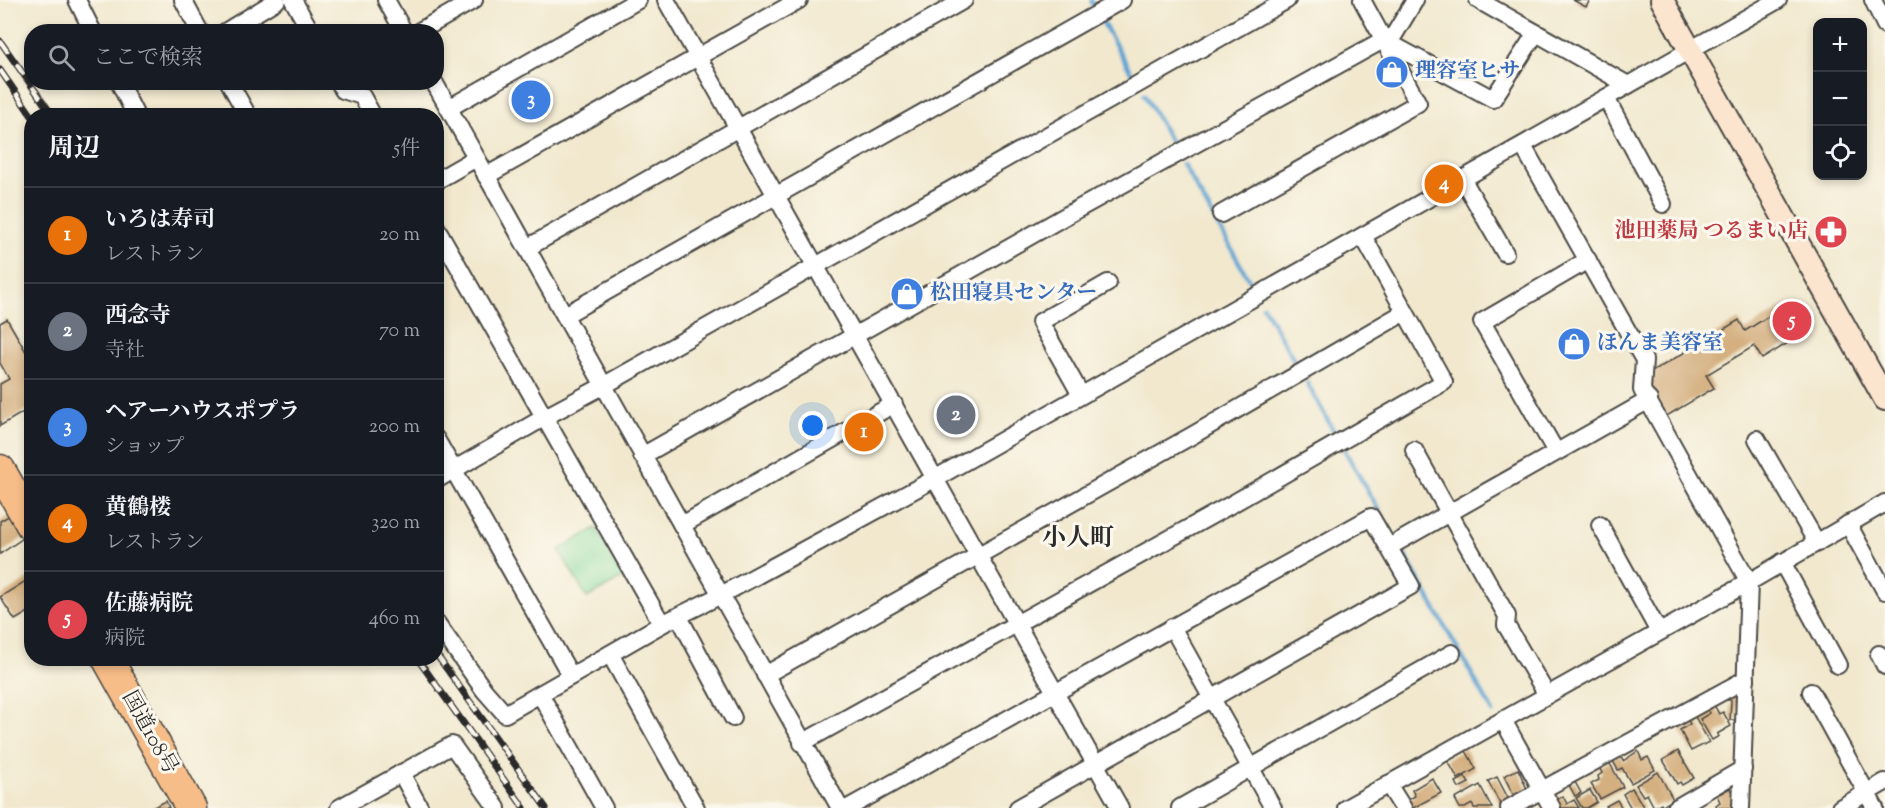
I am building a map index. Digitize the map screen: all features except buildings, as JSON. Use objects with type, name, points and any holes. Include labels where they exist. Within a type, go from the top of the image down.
[{"type":"highway","points":[[0,471],[24,512]]},
{"type":"highway","name":"国道108号","points":[[112,666],[192,808]]},
{"type":"street","points":[[77,0],[89,24]]},
{"type":"street","points":[[183,0],[196,24]]},
{"type":"street","points":[[238,24],[277,0]]},
{"type":"street","points":[[293,0],[306,24]]},
{"type":"street","points":[[386,0],[400,24]]},
{"type":"street","points":[[432,24],[474,0]]},
{"type":"street","points":[[449,108],[638,0]]},
{"type":"street","points":[[666,0],[1120,808]]},
{"type":"street","points":[[486,176],[799,0]]},
{"type":"street","points":[[527,248],[964,0]]},
{"type":"street","points":[[565,315],[1122,0]]},
{"type":"street","points":[[444,476],[1287,0]]},
{"type":"street","points":[[1221,214],[1418,103],[1362,0]]},
{"type":"street","points":[[642,456],[1394,35],[1415,0]]},
{"type":"street","points":[[1478,0],[1628,85]]},
{"type":"street","points":[[444,633],[484,690],[505,714],[662,624],[721,595],[936,478],[1778,0]]},
{"type":"street","points":[[1873,0],[1885,25]]},
{"type":"street","points":[[1665,2],[1885,399]]},
{"type":"street","points":[[1383,40],[1493,99],[1536,33]]},
{"type":"street","points":[[127,90],[133,108]]},
{"type":"street","points":[[233,90],[244,108]]},
{"type":"street","points":[[343,90],[362,96],[369,108]]},
{"type":"street","points":[[439,90],[802,744],[840,808]]},
{"type":"street","points":[[1606,98],[1663,204]]},
{"type":"street","points":[[1523,146],[1644,360],[1642,390],[1749,582],[1741,808]]},
{"type":"street","points":[[444,176],[476,158]]},
{"type":"street","points":[[1463,180],[1505,253]]},
{"type":"street","points":[[802,744],[1232,504],[1444,382],[1363,236]]},
{"type":"street","points":[[444,241],[662,624]]},
{"type":"street","points":[[1556,452],[1482,322],[1588,260]]},
{"type":"street","points":[[1081,395],[1040,322],[1108,283]]},
{"type":"street","points":[[765,675],[979,556],[1405,312]]},
{"type":"street","points":[[1389,547],[1649,400]]},
{"type":"street","points":[[681,525],[894,404]]},
{"type":"street","points":[[1757,439],[1816,543]]},
{"type":"street","points":[[1414,450],[1507,616],[1506,625],[1547,695]]},
{"type":"street","points":[[444,452],[571,676]]},
{"type":"street","points":[[1346,808],[1885,503]]},
{"type":"street","points":[[848,808],[1371,517],[1411,586],[1018,808]]},
{"type":"street","points":[[1848,524],[1885,591]]},
{"type":"street","points":[[1600,525],[1659,632]]},
{"type":"street","points":[[1782,562],[1838,665]]},
{"type":"street","points":[[679,617],[733,718]]},
{"type":"street","points":[[1172,627],[1273,808]]},
{"type":"street","points":[[1180,808],[1452,653]]},
{"type":"street","points":[[610,654],[696,808]]},
{"type":"street","points":[[1509,808],[1746,679]]},
{"type":"street","points":[[1811,692],[1875,808]]},
{"type":"street","points":[[540,694],[604,808]]},
{"type":"street","points":[[1503,720],[1552,808]]},
{"type":"street","points":[[339,808],[452,745],[497,808]]},
{"type":"street","points":[[1677,808],[1743,769]]},
{"type":"street","points":[[401,773],[420,808]]},
{"type":"street","points":[[1840,808],[1885,782]]},
{"type":"street","points":[[1388,784],[1402,808]]},
{"type":"green space","points":[[596,528],[624,577],[587,598],[559,550]]},
{"type":"waterway","points":[[1091,0],[1094,7]]},
{"type":"waterway","points":[[1102,21],[1132,74]]},
{"type":"waterway","points":[[1144,94],[1172,144]]},
{"type":"waterway","points":[[1183,164],[1252,285]]},
{"type":"waterway","points":[[1263,306],[1295,362]]},
{"type":"waterway","points":[[1307,383],[1336,435]]},
{"type":"waterway","points":[[1344,449],[1391,532]]},
{"type":"waterway","points":[[1403,552],[1493,712]]},
{"type":"railway","points":[[0,41],[24,75]]},
{"type":"railway","points":[[0,70],[26,108]]},
{"type":"railway","points":[[35,90],[47,108]]},
{"type":"railway","points":[[444,665],[546,808]]},
{"type":"railway","points":[[423,666],[524,808]]},
{"type":"place","name":"理容室ヒサ","points":[[1392,72]]},
{"type":"place","name":"ヘアーハウスポプラ","points":[[531,100]]},
{"type":"place","name":"黄鶴楼","points":[[1444,184]]},
{"type":"place","name":"池田薬局 つるまい店","points":[[1831,232]]},
{"type":"place","name":"松田寝具センター","points":[[907,294]]},
{"type":"place","name":"佐藤病院","points":[[1792,321]]},
{"type":"place","name":"ほんま美容室","points":[[1574,344]]},
{"type":"place","name":"西念寺","points":[[956,415]]},
{"type":"place","name":"いろは寿司","points":[[864,432]]},
{"type":"district","name":"小人町","points":[[1078,539]]}]
